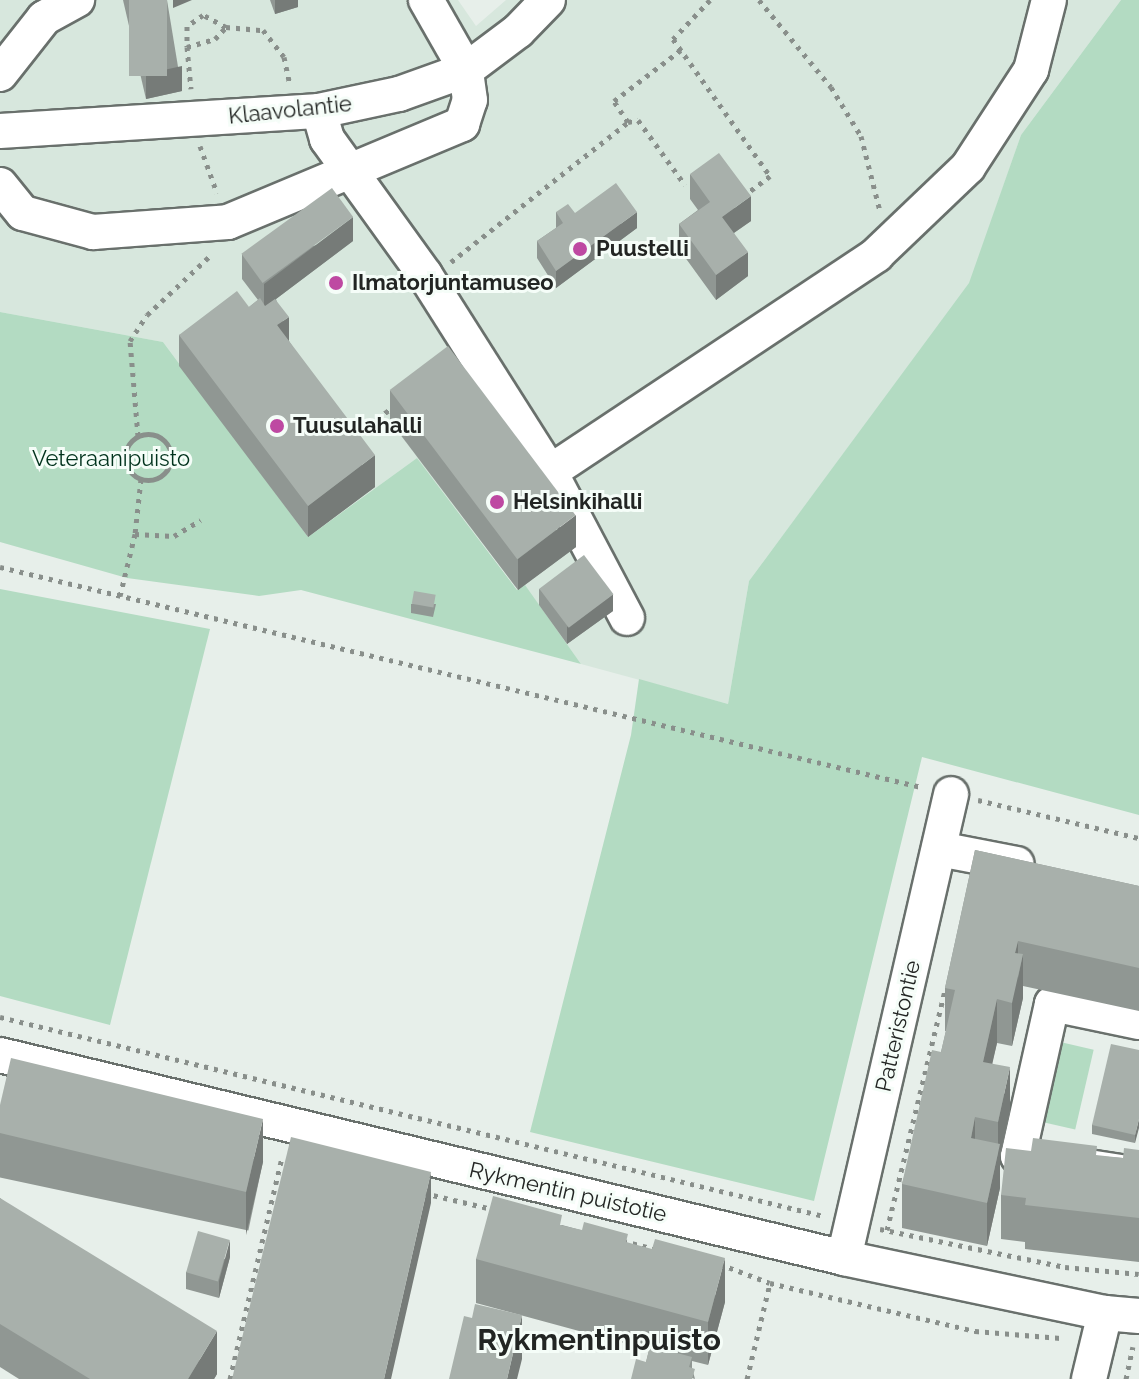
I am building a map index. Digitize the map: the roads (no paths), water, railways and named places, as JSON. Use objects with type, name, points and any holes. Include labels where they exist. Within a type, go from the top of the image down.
[{"type":"street","points":[[0,74],[44,18],[77,0]]},
{"type":"street","points":[[0,185],[23,213],[93,232],[228,222],[462,124],[470,100],[466,70],[426,0]]},
{"type":"street","name":"Klaavolantie","points":[[0,131],[307,112],[399,94],[466,70],[548,0]]},
{"type":"street","points":[[550,472],[876,255],[968,167],[1031,70],[1049,0]]},
{"type":"street","points":[[307,112],[348,173],[427,278],[550,472],[627,618]]},
{"type":"street","name":"Patteristontie","points":[[844,1258],[951,794]]},
{"type":"street","points":[[939,849],[1043,883],[972,880]]},
{"type":"street","points":[[1139,1022],[1052,1004],[1018,1156],[1139,1175]]},
{"type":"street","name":"Rykmentin puistotie","points":[[0,1055],[844,1258],[1137,1337]]},
{"type":"street","points":[[1089,1379],[1101,1328]]},
{"type":"place","name":"Puustelli","points":[[580,249]]},
{"type":"place","name":"Ilmatorjuntamuseo","points":[[336,283]]},
{"type":"place","name":"Tuusulahalli","points":[[277,426]]},
{"type":"place","name":"Helsinkihalli","points":[[497,502]]},
{"type":"district","name":"Rykmentinpuisto","points":[[599,1340]]},
{"type":"park label","name":"Veteraanipuisto","points":[[111,459]]}]
